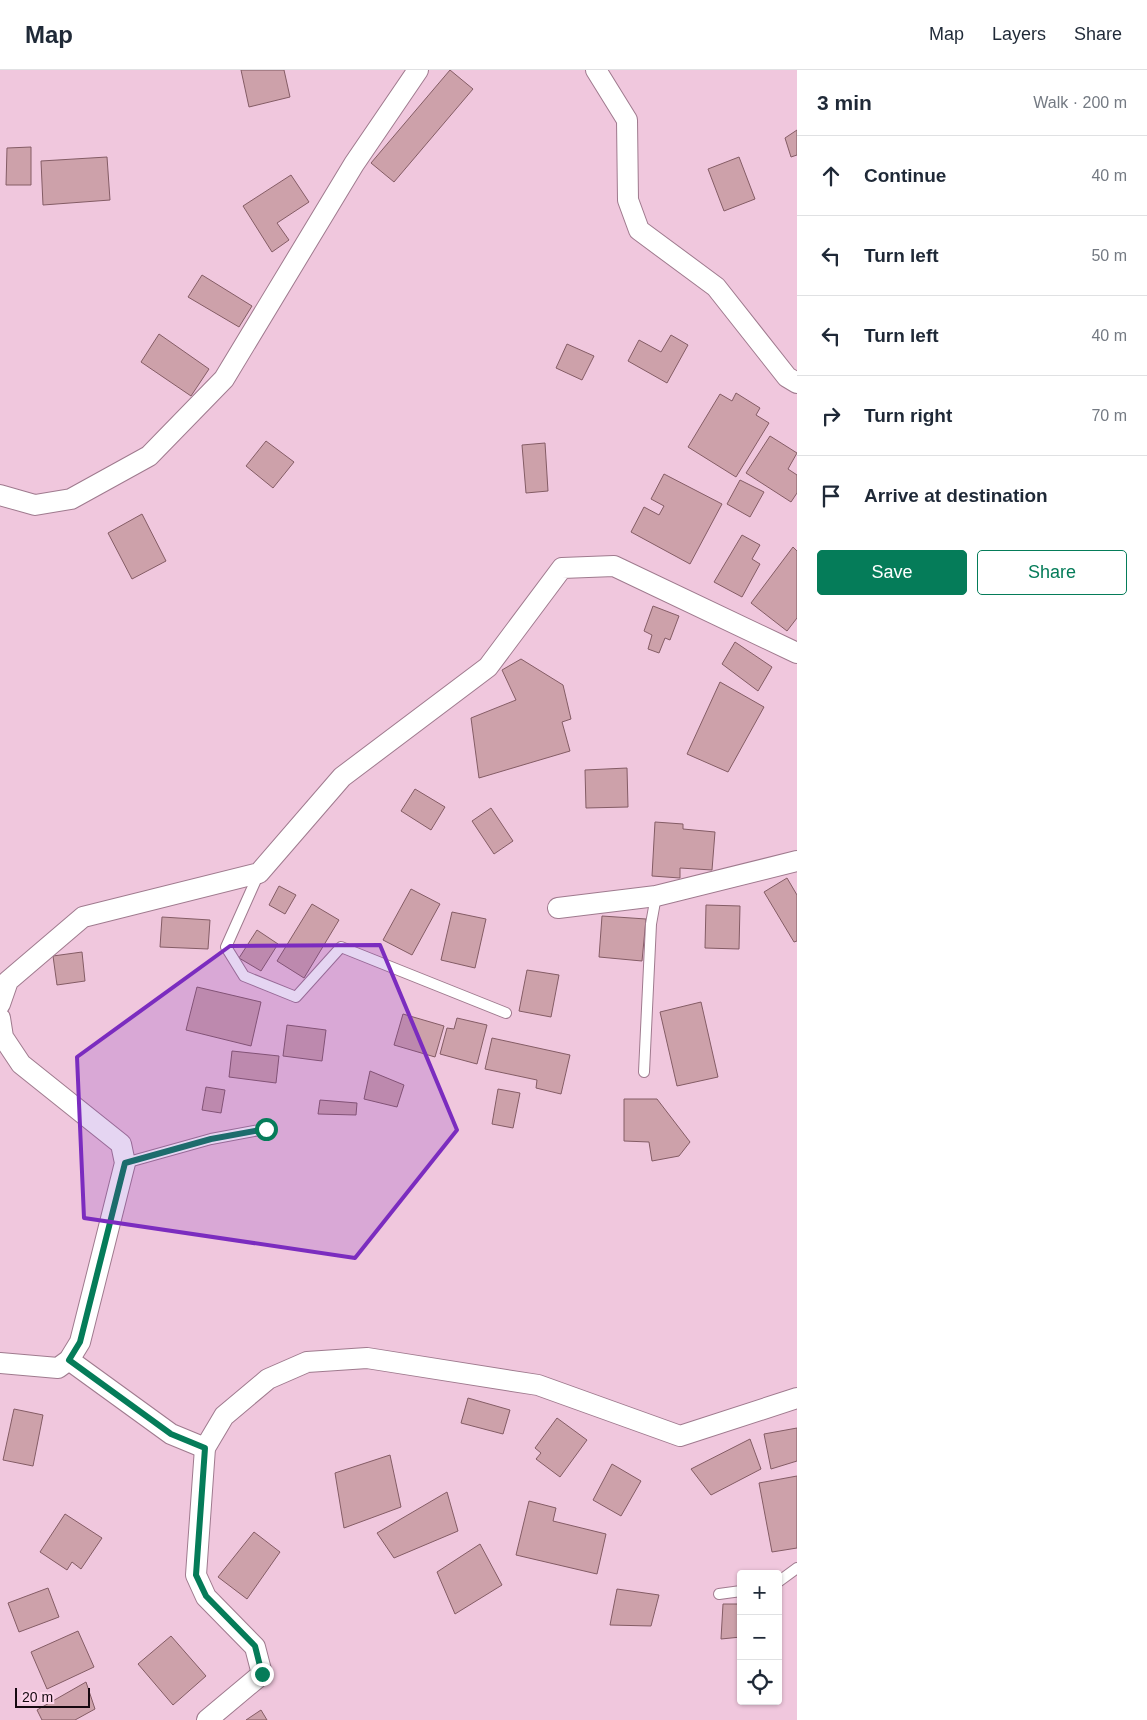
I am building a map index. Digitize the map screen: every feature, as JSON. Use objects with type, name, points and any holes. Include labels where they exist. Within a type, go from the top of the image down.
[{"type":"street","points":[[0,495],[35,505],[71,498],[149,456],[224,379],[354,164],[418,70]]},
{"type":"street","points":[[596,70],[627,120],[628,200],[639,230],[716,287],[787,377],[797,383]]},
{"type":"street","points":[[0,1004],[8,982],[83,917],[259,873],[342,777],[488,667],[562,568],[614,566],[797,652]]},
{"type":"street","points":[[558,908],[656,896],[797,860]]},
{"type":"street","points":[[0,1018],[3,1037],[21,1064],[121,1144],[125,1163],[80,1342],[69,1360],[58,1368],[0,1363]]},
{"type":"street","points":[[208,1720],[262,1674],[255,1646],[206,1596],[196,1575],[205,1448],[224,1416],[268,1379],[307,1362],[367,1358],[538,1385],[680,1436],[797,1398]]},
{"type":"street","points":[[69,1360],[171,1434],[205,1448]]},
{"type":"lane","points":[[259,873],[226,946],[244,976],[296,997],[340,947],[506,1013]]},
{"type":"lane","points":[[644,1072],[651,924],[656,896]]},
{"type":"lane","points":[[125,1163],[211,1139],[266,1129]]},
{"type":"lane","points":[[782,1579],[797,1568]]},
{"type":"lane","points":[[719,1594],[737,1592]]},
{"type":"highlighted area","points":[[380,945],[457,1130],[355,1258],[84,1218],[77,1057],[230,946]]},
{"type":"building","points":[[241,70],[284,70],[290,97],[249,107]]},
{"type":"building","points":[[450,70],[473,89],[394,182],[371,163]]},
{"type":"building","points":[[797,130],[797,155],[791,157],[785,138]]},
{"type":"building","points":[[31,147],[31,185],[6,185],[7,148]]},
{"type":"building","points":[[107,157],[110,200],[43,205],[41,161]]},
{"type":"building","points":[[739,157],[755,199],[724,211],[708,169]]},
{"type":"building","points":[[291,175],[309,202],[277,223],[289,240],[272,252],[243,206]]},
{"type":"building","points":[[202,275],[252,306],[239,327],[188,297]]},
{"type":"building","points":[[159,334],[209,369],[191,396],[141,362]]},
{"type":"building","points":[[671,335],[688,345],[667,383],[628,361],[639,340],[661,352]]},
{"type":"building","points":[[567,344],[594,356],[582,380],[556,368]]},
{"type":"building","points":[[736,393],[760,408],[756,415],[769,423],[736,477],[688,447],[720,394],[732,401]]},
{"type":"building","points":[[770,436],[797,453],[788,469],[797,475],[797,493],[791,502],[746,473]]},
{"type":"building","points":[[266,441],[294,462],[273,488],[246,466]]},
{"type":"building","points":[[545,443],[548,491],[526,493],[522,445]]},
{"type":"building","points":[[664,474],[722,504],[690,564],[631,532],[644,507],[659,515],[664,506],[651,499]]},
{"type":"building","points":[[740,480],[764,492],[750,517],[727,504]]},
{"type":"building","points":[[142,514],[166,561],[132,579],[108,533]]},
{"type":"building","points":[[742,535],[760,545],[752,559],[760,564],[742,597],[714,582]]},
{"type":"building","points":[[793,547],[797,551],[797,618],[787,631],[751,603]]},
{"type":"building","points":[[653,606],[679,616],[670,640],[665,638],[659,653],[648,649],[652,635],[644,631]]},
{"type":"building","points":[[735,642],[772,667],[758,691],[722,664]]},
{"type":"building","points":[[521,659],[563,685],[571,719],[562,722],[570,751],[479,778],[471,718],[516,700],[502,670]]},
{"type":"building","points":[[720,682],[764,707],[728,772],[687,754]]},
{"type":"building","points":[[627,768],[628,807],[586,808],[585,770]]},
{"type":"building","points":[[415,789],[445,807],[431,830],[401,811]]},
{"type":"building","points":[[491,808],[513,841],[494,854],[472,821]]},
{"type":"building","points":[[655,822],[683,824],[683,829],[715,832],[712,870],[680,868],[680,878],[652,876]]},
{"type":"building","points":[[787,878],[797,895],[797,941],[794,942],[764,892]]},
{"type":"building","points":[[279,886],[296,895],[285,914],[269,905]]},
{"type":"building","points":[[411,889],[440,904],[412,955],[383,940]]},
{"type":"building","points":[[312,904],[339,920],[304,978],[277,961]]},
{"type":"building","points":[[706,905],[740,906],[739,949],[705,948]]},
{"type":"building","points":[[452,912],[486,919],[475,968],[441,960]]},
{"type":"building","points":[[602,916],[646,919],[642,961],[599,957]]},
{"type":"building","points":[[162,917],[210,920],[208,949],[160,947]]},
{"type":"building","points":[[257,930],[278,944],[261,971],[239,958]]},
{"type":"building","points":[[82,952],[85,981],[57,985],[53,956]]},
{"type":"building","points":[[527,970],[559,975],[551,1017],[519,1011]]},
{"type":"building","points":[[197,987],[261,1002],[251,1046],[186,1030]]},
{"type":"building","points":[[701,1002],[718,1077],[677,1086],[660,1012]]},
{"type":"building","points":[[403,1014],[444,1026],[435,1057],[394,1045]]},
{"type":"building","points":[[457,1018],[487,1025],[477,1064],[440,1054],[447,1028],[454,1029]]},
{"type":"building","points":[[287,1025],[326,1030],[322,1061],[283,1056]]},
{"type":"building","points":[[492,1038],[570,1055],[561,1094],[536,1088],[537,1080],[485,1069]]},
{"type":"building","points":[[232,1051],[279,1056],[276,1083],[229,1077]]},
{"type":"building","points":[[370,1071],[404,1085],[397,1107],[364,1099]]},
{"type":"building","points":[[206,1087],[225,1090],[221,1113],[202,1110]]},
{"type":"building","points":[[498,1089],[520,1093],[513,1128],[492,1124]]},
{"type":"building","points":[[624,1099],[657,1099],[690,1142],[679,1156],[652,1161],[649,1142],[624,1141]]},
{"type":"building","points":[[320,1100],[357,1103],[356,1115],[318,1114]]},
{"type":"building","points":[[468,1398],[510,1410],[503,1434],[461,1423]]},
{"type":"building","points":[[14,1409],[43,1415],[33,1466],[3,1460]]},
{"type":"building","points":[[557,1418],[587,1440],[560,1477],[536,1459],[541,1453],[535,1448]]},
{"type":"building","points":[[797,1428],[797,1461],[771,1469],[764,1434]]},
{"type":"building","points":[[750,1439],[761,1469],[711,1495],[691,1469]]},
{"type":"building","points":[[390,1455],[401,1507],[344,1528],[335,1473]]},
{"type":"building","points":[[612,1464],[641,1481],[621,1516],[593,1500]]},
{"type":"building","points":[[797,1476],[797,1548],[772,1552],[759,1483]]},
{"type":"building","points":[[447,1492],[458,1531],[394,1558],[377,1533]]},
{"type":"building","points":[[529,1501],[556,1508],[553,1521],[606,1534],[597,1574],[516,1555]]},
{"type":"building","points":[[65,1514],[102,1538],[81,1569],[72,1562],[67,1570],[40,1552]]},
{"type":"building","points":[[254,1532],[280,1552],[247,1599],[218,1577]]},
{"type":"building","points":[[480,1544],[502,1585],[455,1614],[437,1572]]},
{"type":"building","points":[[48,1588],[59,1617],[19,1632],[8,1603]]},
{"type":"building","points":[[617,1589],[659,1595],[651,1626],[610,1625]]},
{"type":"building","points":[[723,1604],[737,1604],[737,1637],[721,1639]]},
{"type":"building","points":[[78,1631],[94,1667],[47,1689],[31,1652]]},
{"type":"building","points":[[171,1636],[206,1676],[173,1705],[138,1664]]},
{"type":"building","points":[[86,1682],[95,1709],[75,1720],[42,1720],[37,1710]]},
{"type":"building","points":[[261,1710],[267,1720],[246,1720]]},
{"type":"route","points":[[262,1674],[255,1646],[206,1596],[196,1575],[205,1448],[171,1434],[69,1360],[80,1342],[125,1163],[211,1139],[266,1129]]}]
